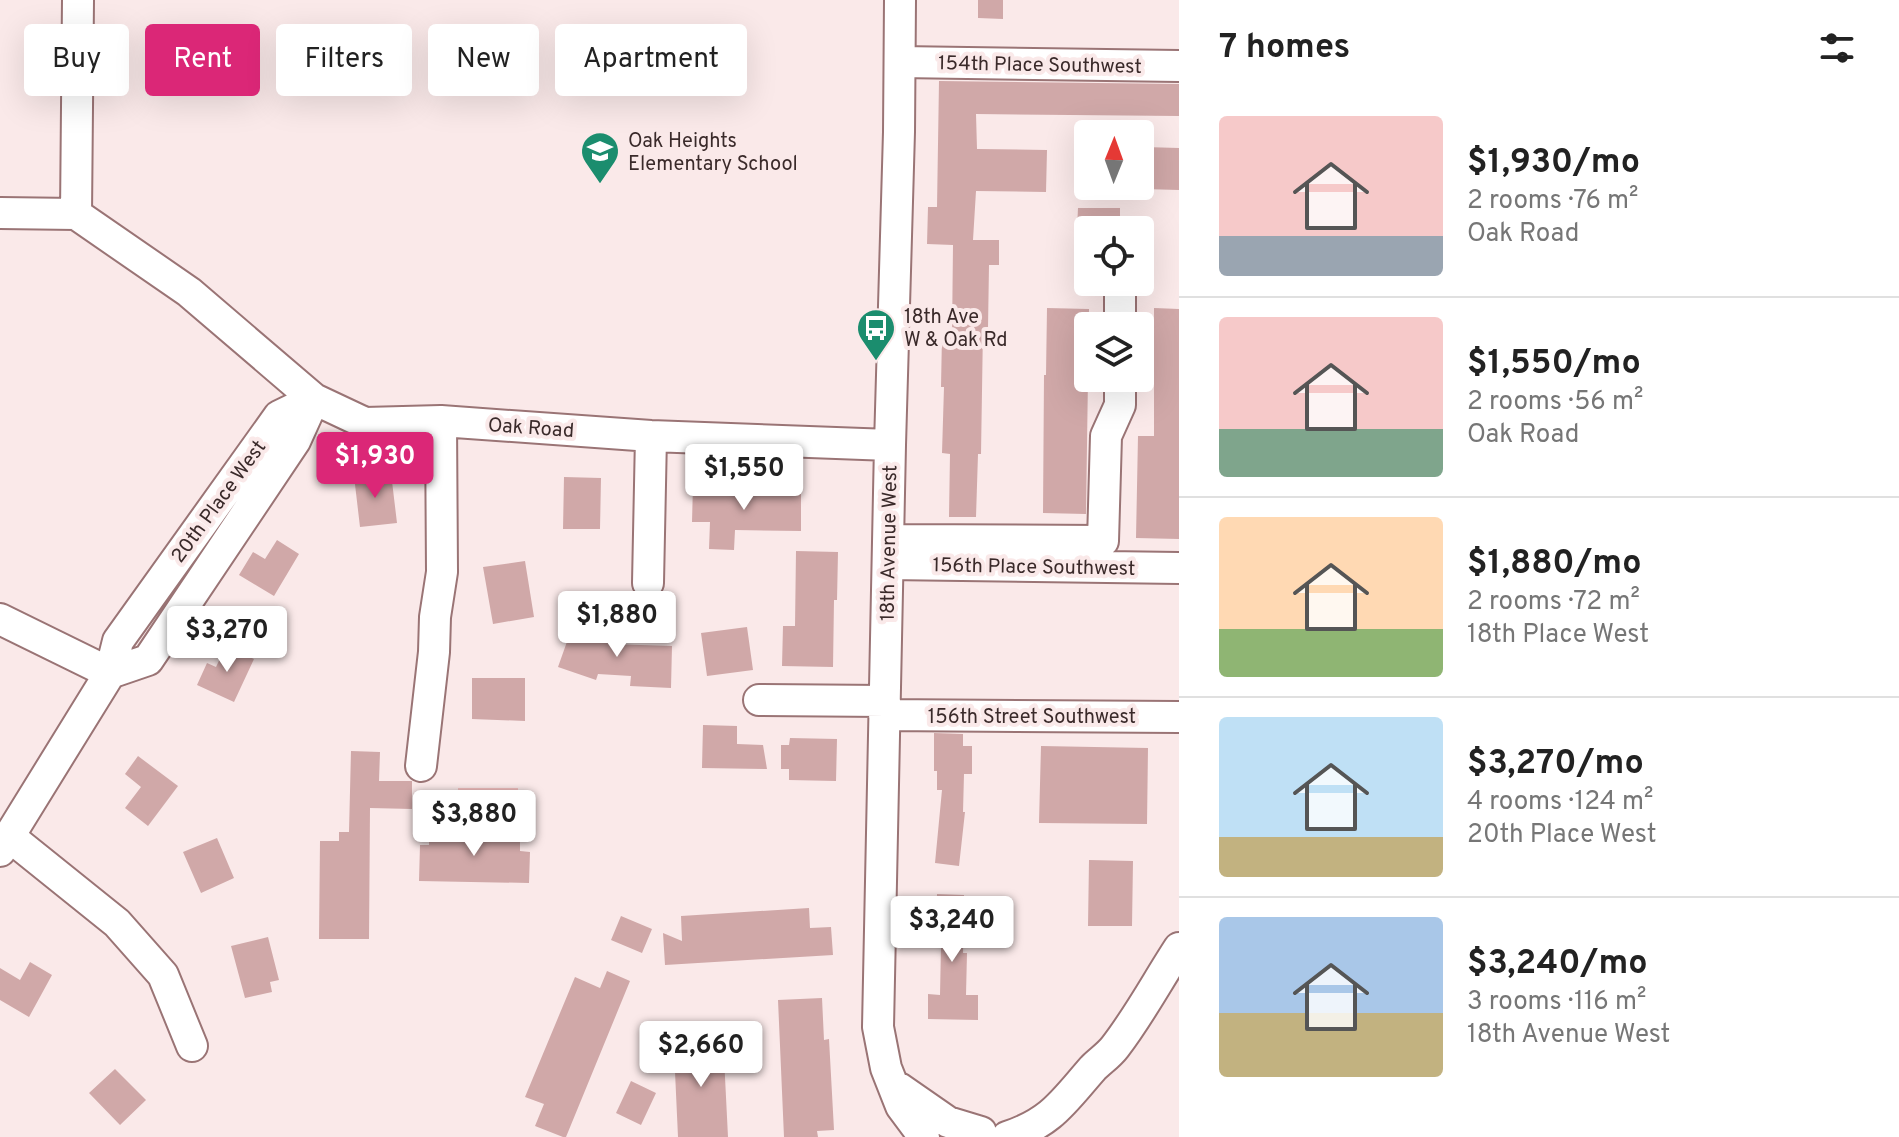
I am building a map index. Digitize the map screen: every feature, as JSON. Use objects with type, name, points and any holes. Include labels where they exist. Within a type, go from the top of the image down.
[{"type":"street","points":[[0,213],[76,214],[78,0]]},
{"type":"street","name":"18th Avenue West","points":[[900,0],[878,1027],[886,1068],[901,1106],[924,1137]]},
{"type":"street","name":"154th Place Southwest","points":[[900,62],[1179,66]]},
{"type":"street","name":"Oak Road","points":[[76,214],[189,292],[314,399],[365,423],[441,421],[651,436],[890,445]]},
{"type":"street","points":[[889,552],[1103,541],[1106,436],[1120,405],[1120,392]]},
{"type":"street","name":"20th Place West","points":[[5,844],[110,673],[118,641],[279,416],[314,399]]},
{"type":"street","points":[[421,766],[442,572],[441,421]]},
{"type":"street","points":[[648,583],[651,436]]},
{"type":"street","name":"156th Place Southwest","points":[[889,552],[1179,568]]},
{"type":"street","points":[[0,619],[110,673]]},
{"type":"street","name":"156th Street Southwest","points":[[759,700],[884,708],[1179,717]]},
{"type":"street","points":[[5,844],[117,923],[163,975],[192,1046]]},
{"type":"street","points":[[1058,1137],[1107,1071],[1114,1049],[1179,948]]},
{"type":"street","points":[[893,1084],[948,1122],[990,1136],[1025,1131],[1045,1120],[1114,1049]]},
{"type":"shaded area","points":[[458,788],[518,788],[518,812],[458,811]]},
{"type":"building","points":[[978,0],[1003,0],[1003,19],[978,18]]},
{"type":"building","points":[[939,81],[1179,84],[1179,116],[976,114],[977,149],[1047,150],[1046,192],[976,191],[973,240],[999,240],[999,265],[989,265],[988,328],[983,328],[981,454],[978,454],[976,517],[949,517],[950,454],[942,453],[942,335],[952,335],[953,245],[927,244],[928,207],[937,207]]},
{"type":"building","points":[[1154,147],[1179,148],[1179,190],[1154,189]]},
{"type":"building","points":[[1078,208],[1120,208],[1120,216],[1078,216]]},
{"type":"building","points":[[1047,308],[1089,309],[1089,312],[1074,312],[1074,392],[1088,392],[1086,514],[1043,513]]},
{"type":"building","points":[[1154,308],[1179,309],[1179,539],[1136,538],[1138,436],[1154,436]]},
{"type":"building","points":[[391,473],[397,523],[360,527],[354,476]]},
{"type":"building","points":[[564,477],[601,478],[600,529],[563,529]]},
{"type":"building","points":[[693,485],[735,486],[735,491],[801,492],[801,531],[735,530],[734,550],[709,549],[710,522],[692,522]]},
{"type":"building","points":[[277,540],[299,554],[274,596],[239,575],[253,552],[265,559]]},
{"type":"building","points":[[796,551],[838,552],[833,667],[782,666],[783,626],[795,626]]},
{"type":"building","points":[[525,561],[534,617],[493,624],[483,567]]},
{"type":"building","points":[[587,621],[613,630],[609,644],[672,646],[671,688],[630,686],[631,676],[598,674],[596,680],[558,667],[569,636],[581,640]]},
{"type":"building","points":[[747,627],[753,670],[707,676],[701,633]]},
{"type":"building","points":[[226,646],[254,659],[234,702],[197,685],[207,663],[216,667]]},
{"type":"building","points":[[472,678],[525,678],[525,721],[472,719]]},
{"type":"building","points":[[703,725],[737,726],[737,744],[763,745],[767,769],[702,768]]},
{"type":"building","points":[[934,733],[963,734],[963,746],[972,746],[972,774],[964,774],[965,812],[959,866],[935,863],[942,790],[937,790],[937,771],[934,771]]},
{"type":"building","points":[[790,738],[837,739],[836,781],[789,780],[789,769],[781,769],[781,745],[789,745]]},
{"type":"building","points":[[1041,746],[1148,748],[1147,824],[1039,823]]},
{"type":"building","points":[[351,751],[380,752],[379,781],[412,781],[412,809],[370,808],[369,939],[319,939],[320,841],[339,841],[339,832],[349,832]]},
{"type":"building","points":[[138,756],[178,786],[148,826],[125,808],[141,787],[125,774]]},
{"type":"building","points":[[429,831],[520,832],[520,851],[530,852],[529,883],[419,881],[420,845],[429,845]]},
{"type":"building","points":[[217,838],[234,878],[201,893],[183,852]]},
{"type":"building","points":[[1089,860],[1133,861],[1132,926],[1088,926]]},
{"type":"building","points":[[937,894],[964,895],[966,995],[978,995],[978,1020],[928,1019],[928,994],[940,995],[941,946],[936,946]]},
{"type":"building","points":[[809,908],[810,928],[831,927],[833,955],[665,965],[663,933],[682,941],[681,916]]},
{"type":"building","points":[[621,916],[652,929],[642,953],[611,940]]},
{"type":"building","points":[[268,937],[279,980],[270,982],[272,992],[245,998],[231,946]]},
{"type":"building","points":[[30,962],[52,975],[29,1017],[0,1000],[0,968],[20,980]]},
{"type":"building","points":[[607,971],[630,981],[566,1137],[563,1137],[535,1126],[544,1104],[525,1097],[575,977],[600,988]]},
{"type":"building","points":[[822,998],[824,1040],[829,1039],[834,1130],[817,1131],[818,1137],[784,1137],[778,1000]]},
{"type":"building","points":[[723,1037],[728,1137],[678,1137],[674,1050],[686,1049],[685,1038]]},
{"type":"building","points":[[115,1069],[146,1100],[120,1125],[89,1093]]},
{"type":"building","points":[[631,1081],[656,1093],[641,1125],[616,1113]]},
{"type":"place","name":"Oak Heights Elementary School","points":[[600,185]]},
{"type":"place","name":"18th Ave W & Oak Rd","points":[[876,362]]}]
